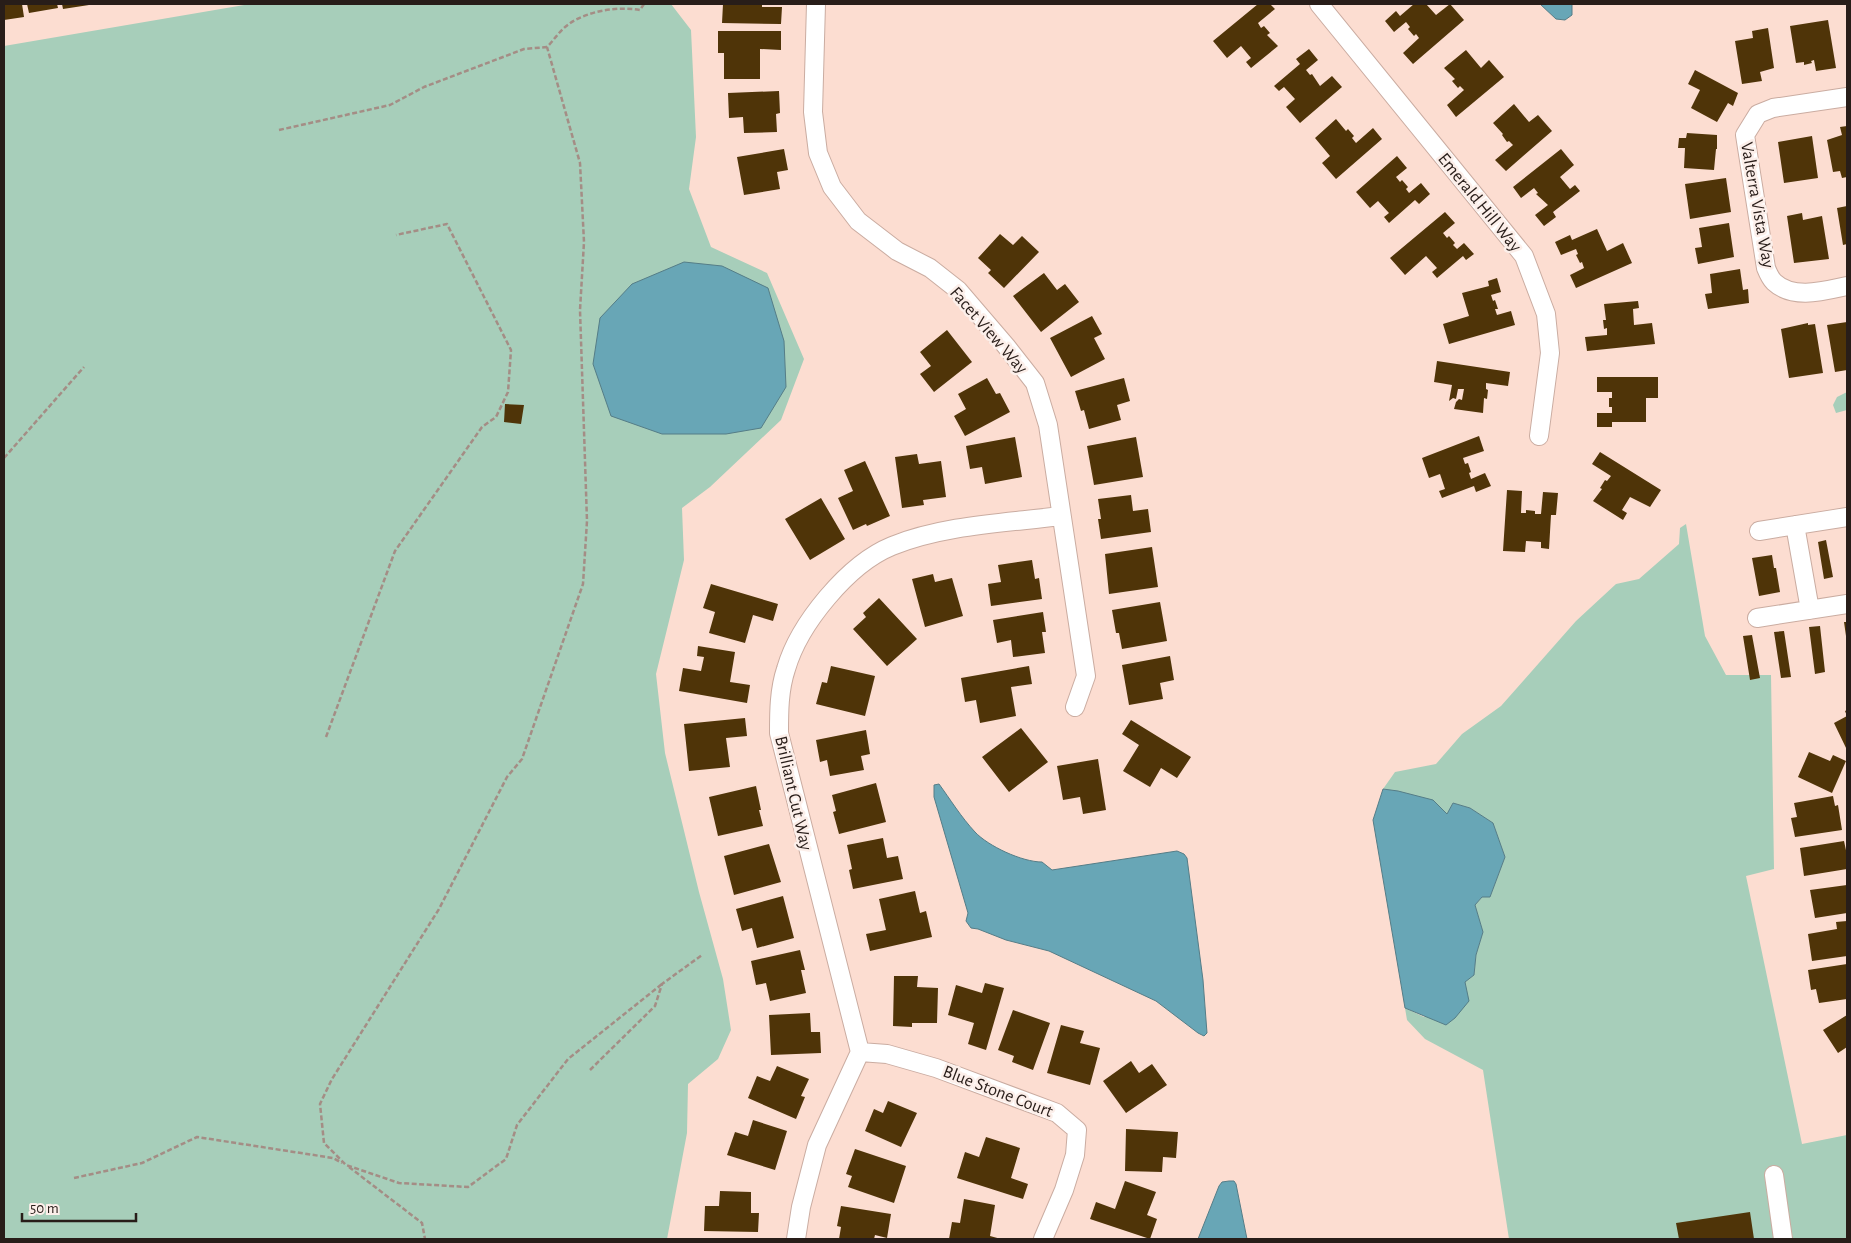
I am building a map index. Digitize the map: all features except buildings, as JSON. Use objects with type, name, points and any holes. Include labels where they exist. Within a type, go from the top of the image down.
[{"type":"street","name":"Facet View Way","points":[[816,4],[813,112],[818,153],[832,187],[858,221],[896,251],[930,268],[958,290],[1035,383],[1048,425],[1086,676],[1075,707]]},
{"type":"street","name":"Emerald Hill Way","points":[[1319,4],[1524,256],[1546,314],[1550,353],[1539,436]]},
{"type":"street","name":"Valterra Vista Way","points":[[1847,97],[1773,108],[1758,114],[1745,135],[1766,268],[1773,281],[1785,290],[1814,293],[1847,286]]},
{"type":"street","name":"Brilliant Cut Way","points":[[860,1052],[779,734],[780,699],[785,670],[795,642],[830,592],[869,559],[892,546],[939,532],[1061,516]]},
{"type":"street","points":[[1759,531],[1847,517]]},
{"type":"street","points":[[1795,525],[1810,610]]},
{"type":"street","points":[[1757,618],[1847,604]]},
{"type":"street","points":[[796,1239],[801,1207],[816,1145],[860,1052]]},
{"type":"street","name":"Blue Stone Court","points":[[860,1052],[887,1054],[936,1068],[1058,1113],[1077,1130],[1076,1155],[1064,1190],[1043,1239]]},
{"type":"street","points":[[1774,1176],[1783,1239]]},
{"type":"path","points":[[627,7],[632,4]]},
{"type":"path","points":[[279,130],[390,104],[424,87],[524,49],[547,47],[568,24],[599,11],[627,7],[640,10],[644,4]]},
{"type":"path","points":[[425,1239],[422,1223],[346,1165],[324,1143],[320,1104],[332,1079],[439,909],[507,777],[522,758],[583,584],[587,521],[580,310],[584,242],[580,163],[547,47]]},
{"type":"path","points":[[326,737],[395,550],[482,428],[496,417],[508,392],[511,350],[447,224],[396,235]]},
{"type":"path","points":[[4,458],[84,367]]},
{"type":"path","points":[[74,1178],[142,1163],[197,1137],[333,1158],[346,1165],[399,1184],[468,1186],[506,1159],[517,1125],[568,1059],[662,984],[702,955]]},
{"type":"path","points":[[590,1070],[655,1006],[662,984]]},
{"type":"green space","points":[[250,4],[671,4],[691,30],[696,137],[689,189],[711,247],[767,273],[804,359],[781,420],[710,487],[682,508],[684,560],[656,674],[665,753],[699,892],[723,979],[731,1030],[718,1059],[688,1084],[687,1133],[667,1239],[4,1239],[4,46]]},
{"type":"green space","points":[[1847,392],[1847,410],[1836,413],[1833,405],[1837,397]]},
{"type":"green space","points":[[1686,524],[1705,636],[1726,675],[1771,675],[1774,869],[1746,876],[1802,1144],[1847,1135],[1847,1239],[1509,1239],[1483,1070],[1425,1039],[1407,1020],[1405,1008],[1424,1017],[1474,975],[1476,955],[1483,932],[1475,905],[1482,897],[1490,897],[1505,857],[1493,823],[1470,808],[1453,803],[1447,815],[1416,798],[1400,792],[1383,789],[1395,772],[1436,764],[1462,734],[1501,706],[1576,621],[1616,584],[1639,579],[1679,544],[1680,528]]},
{"type":"water","points":[[1540,4],[1572,4],[1572,15],[1565,20],[1556,19]]},
{"type":"water","points":[[684,262],[722,266],[768,288],[784,341],[786,387],[761,428],[726,434],[662,434],[611,416],[593,364],[600,318],[632,284]]},
{"type":"water","points":[[939,784],[965,820],[988,843],[1015,856],[1042,862],[1052,870],[1177,851],[1184,854],[1187,858],[1203,980],[1207,1033],[1204,1036],[1198,1033],[1156,1001],[1049,951],[1006,940],[971,928],[966,921],[968,913],[934,797],[934,785]]},
{"type":"water","points":[[1383,789],[1433,800],[1447,814],[1453,803],[1470,808],[1493,823],[1505,857],[1490,897],[1482,897],[1475,905],[1483,932],[1476,955],[1474,975],[1465,982],[1469,1001],[1455,1018],[1446,1025],[1405,1008],[1373,820]]},
{"type":"water","points":[[1234,1181],[1236,1184],[1247,1239],[1198,1239],[1219,1186],[1222,1182]]}]
